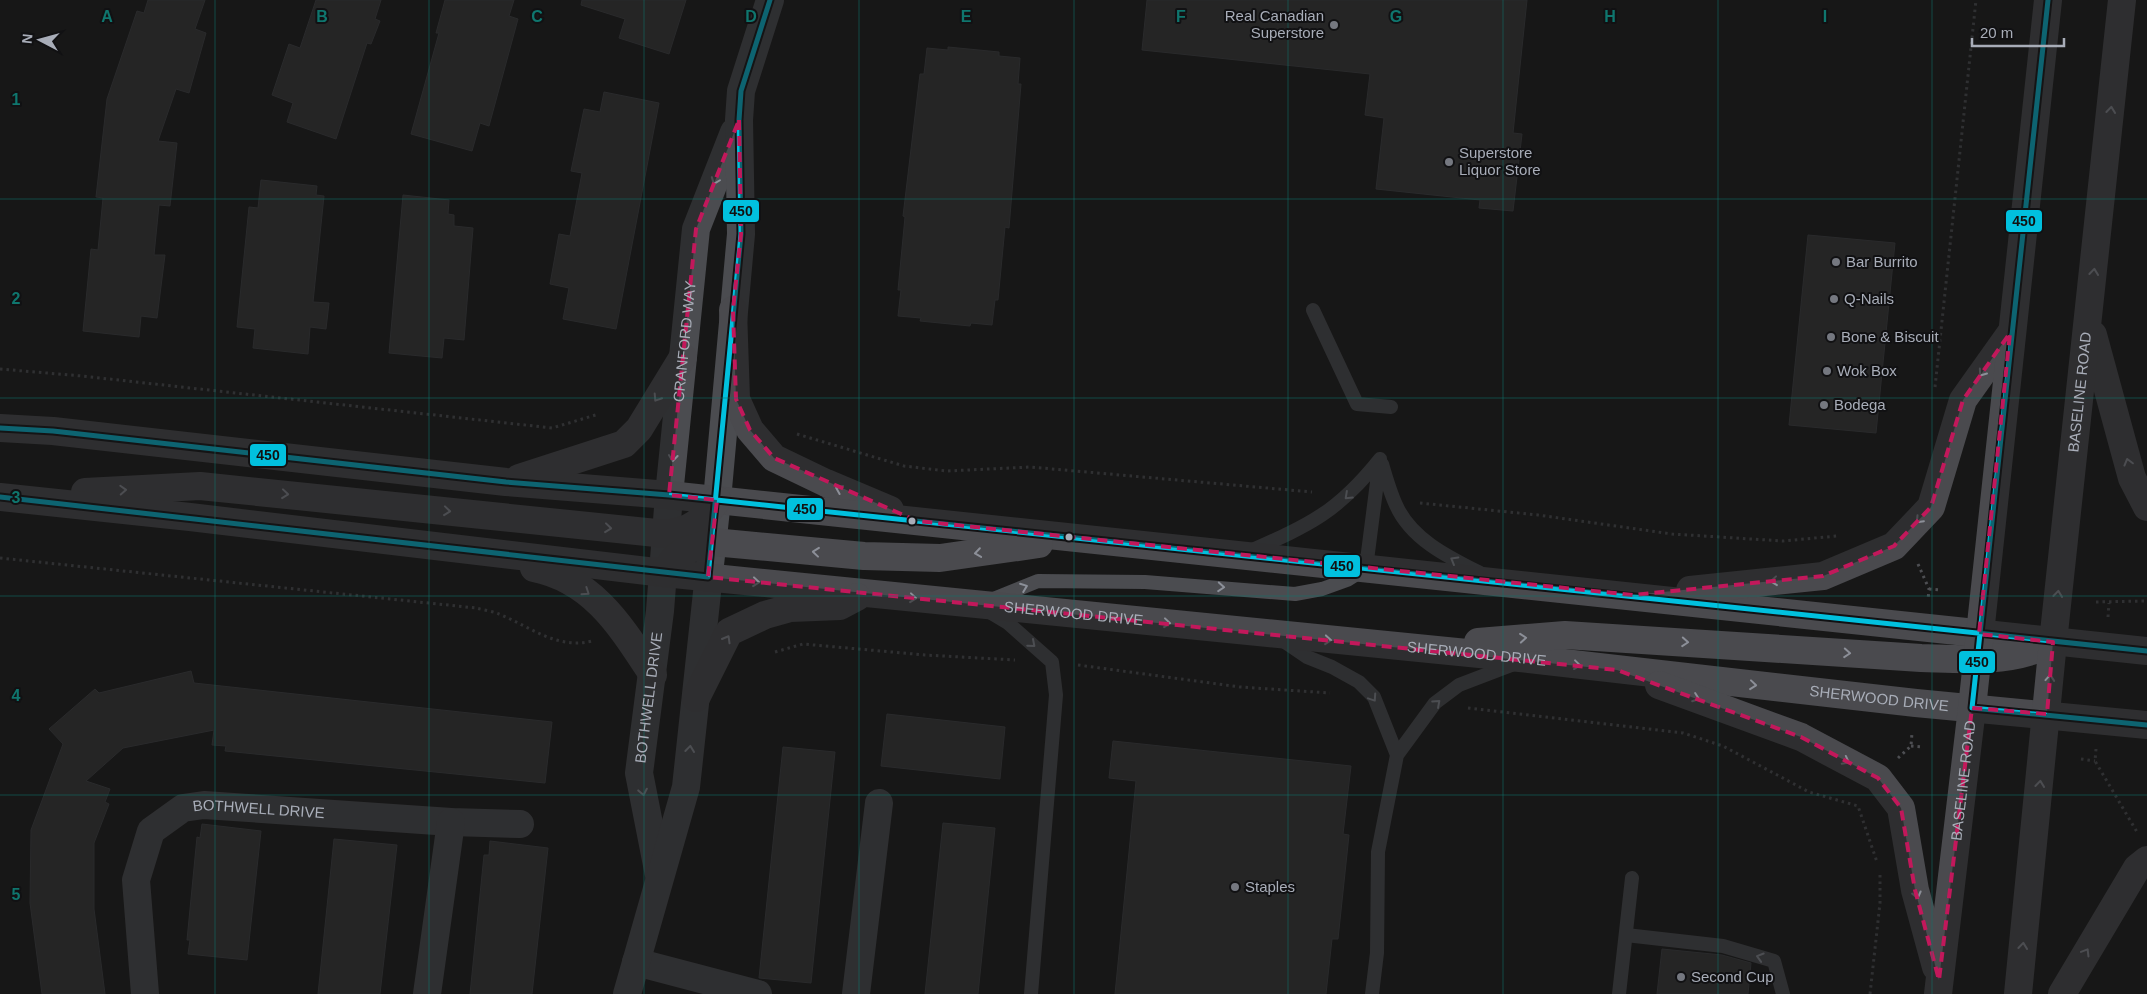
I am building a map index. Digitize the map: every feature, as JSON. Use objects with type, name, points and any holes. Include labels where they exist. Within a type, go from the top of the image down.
[{"type":"main road","name":"BASELINE ROAD","points":[[1939,987],[1972,708],[2010,333],[2048,0]]},
{"type":"main road","name":"BASELINE ROAD","points":[[2018,994],[2053,642],[2122,0]]},
{"type":"main road","points":[[733,310],[736,399],[750,430],[774,458],[826,483],[917,521]]},
{"type":"main road","points":[[2088,320],[2132,478],[2147,507]]},
{"type":"main road","points":[[1633,596],[1823,576],[1894,546],[1931,507],[1963,400],[2010,333]]},
{"type":"main road","points":[[506,482],[624,444],[639,429],[683,357]]},
{"type":"main road","points":[[0,428],[53,431],[506,482],[669,495],[1633,596],[1978,647]]},
{"type":"main road","points":[[2,497],[200,486],[666,534],[682,532],[694,526],[705,517],[718,500]]},
{"type":"main road","name":"SHERWOOD DRIVE","points":[[2,497],[708,578],[1529,659],[1972,708],[2147,725]]},
{"type":"main road","points":[[664,573],[674,559],[684,551],[712,542],[864,556],[940,558],[1078,538]]},
{"type":"main road","points":[[423,544],[543,569],[568,581],[590,594],[616,619],[653,675]]},
{"type":"main road","points":[[696,698],[730,632],[765,615],[790,608],[840,606],[864,592]]},
{"type":"main road","points":[[1405,647],[1565,634],[1921,658],[1978,647],[2053,642],[2147,651]]},
{"type":"main road","points":[[1617,670],[1801,737],[1878,778],[1901,808],[1915,890],[1939,987]]},
{"type":"main road","points":[[2062,994],[2137,868],[2147,860]]},
{"type":"street","name":"CRANFORD WAY","points":[[708,578],[718,500],[741,234],[739,120],[741,91],[770,0]]},
{"type":"street","name":"CRANFORD WAY","points":[[664,573],[669,495],[696,229],[739,120]]},
{"type":"street","name":"BOTHWELL DRIVE","points":[[660,881],[639,773],[653,675],[664,573]]},
{"type":"street","name":"BOTHWELL DRIVE","points":[[627,994],[686,787],[708,578]]},
{"type":"street","points":[[856,994],[879,803]]},
{"type":"street","name":"BOTHWELL DRIVE","points":[[145,994],[136,880],[152,830],[183,808],[204,805],[451,822],[520,824]]},
{"type":"street","points":[[427,994],[451,822]]},
{"type":"street","points":[[636,962],[758,994]]},
{"type":"lane","points":[[1313,310],[1357,404],[1391,408]]},
{"type":"lane","points":[[1241,555],[1306,526],[1336,507],[1358,487],[1380,459]]},
{"type":"lane","points":[[979,605],[1038,581],[1146,582],[1295,594],[1322,589],[1347,580],[1366,568],[1380,459]]},
{"type":"lane","points":[[1380,459],[1396,506],[1408,525],[1430,545],[1497,583]]},
{"type":"lane","points":[[979,605],[1008,623],[1052,662],[1056,696],[1031,994]]},
{"type":"lane","points":[[1274,635],[1307,657],[1332,667],[1359,682],[1374,697],[1397,755]]},
{"type":"lane","points":[[1372,994],[1377,953],[1378,852],[1397,755],[1435,703],[1459,685],[1529,659]]},
{"type":"lane","points":[[1619,994],[1632,878]]},
{"type":"lane","points":[[1626,935],[1723,946],[1774,961],[1783,994]]},
{"type":"path","points":[[1934,390],[1976,0]]},
{"type":"path","points":[[0,369],[82,376],[552,428],[599,414]]},
{"type":"path","points":[[0,558],[476,608],[497,613],[548,638],[559,641],[591,641],[598,637]]},
{"type":"path","points":[[1915,558],[1929,589],[1940,590]]},
{"type":"path","points":[[2096,602],[2147,601]]},
{"type":"path","points":[[2108,620],[2109,603]]},
{"type":"path","points":[[775,652],[803,644],[1021,661]]},
{"type":"path","points":[[1078,664],[1240,687],[1340,694]]},
{"type":"path","points":[[1466,708],[1683,733],[1723,746],[1808,792],[1858,806],[1880,873],[1880,903],[1870,994]]},
{"type":"path","points":[[1913,724],[1911,746],[1923,747]]},
{"type":"path","points":[[2096,745],[2094,760],[2137,832]]},
{"type":"path","points":[[2081,759],[2094,760]]},
{"type":"highlighted area","points":[[739,120],[741,234],[733,310],[736,399],[750,430],[774,458],[917,521],[1633,595],[1823,576],[1894,546],[1931,507],[1963,400],[2010,333],[1979,634],[2053,642],[2047,714],[1972,708],[1939,980],[1915,890],[1901,808],[1878,778],[1801,737],[1617,670],[708,577],[717,500],[669,495],[696,229]]},
{"type":"building","points":[[148,0],[205,0],[195,29],[206,33],[189,93],[176,89],[158,141],[177,143],[170,206],[159,205],[154,255],[165,255],[157,318],[141,316],[139,337],[83,331],[91,249],[98,250],[103,198],[96,197],[107,99],[137,11],[144,13]]},
{"type":"building","points":[[316,0],[381,0],[375,19],[380,21],[371,44],[367,43],[336,139],[287,122],[293,103],[272,95],[289,44],[300,48]]},
{"type":"building","points":[[445,0],[514,0],[509,16],[518,19],[489,126],[480,123],[472,151],[411,134],[439,33],[436,33]]},
{"type":"building","points":[[582,0],[686,0],[669,54],[619,38],[625,19],[581,5]]},
{"type":"building","name":"Real Canadian Superstore","points":[[1147,0],[1527,0],[1513,133],[1522,134],[1513,211],[1479,208],[1480,200],[1376,189],[1384,118],[1365,115],[1370,74],[1142,50]]},
{"type":"building","points":[[948,47],[999,52],[999,56],[1020,58],[1018,84],[1021,84],[1009,228],[1005,227],[998,300],[995,300],[992,325],[971,323],[970,326],[920,321],[921,318],[898,316],[901,290],[898,290],[905,217],[903,216],[920,74],[924,74],[927,48],[948,50]]},
{"type":"building","points":[[604,92],[659,103],[616,329],[563,319],[569,288],[550,284],[559,234],[570,236],[582,173],[571,171],[584,109],[600,112]]},
{"type":"building","points":[[261,180],[317,186],[316,195],[324,196],[313,302],[329,303],[326,329],[310,327],[308,354],[253,348],[255,329],[237,327],[249,207],[258,208]]},
{"type":"building","points":[[403,195],[449,200],[448,214],[454,215],[454,226],[473,228],[464,340],[444,338],[442,358],[389,353]]},
{"type":"building","points":[[1808,235],[1895,243],[1876,433],[1789,425]]},
{"type":"building","points":[[191,671],[194,683],[552,722],[545,783],[225,751],[226,746],[212,745],[214,730],[123,748],[86,781],[110,789],[105,802],[109,804],[94,843],[94,909],[105,994],[42,994],[30,903],[31,830],[63,744],[49,729],[95,689],[99,693]]},
{"type":"building","points":[[887,714],[1005,727],[1000,779],[881,766]]},
{"type":"building","name":"Staples","points":[[1113,741],[1351,766],[1343,834],[1349,835],[1338,939],[1332,939],[1326,994],[1115,994],[1136,781],[1109,778]]},
{"type":"building","points":[[783,747],[835,752],[811,983],[759,978]]},
{"type":"building","points":[[943,823],[995,828],[978,994],[925,994]]},
{"type":"building","points":[[202,824],[261,831],[247,960],[188,954],[190,940],[187,940],[197,837],[200,838]]},
{"type":"building","points":[[334,839],[397,845],[380,994],[318,994]]},
{"type":"building","points":[[490,841],[548,848],[532,994],[470,994],[484,855],[489,855]]},
{"type":"building","points":[[1662,949],[1722,955],[1751,963],[1748,994],[1657,994]]},
{"type":"transit line","name":"450","points":[[0,497],[708,577],[741,234],[739,120],[741,91],[770,0]]},
{"type":"transit line","name":"450","points":[[2048,0],[1972,708],[2147,725]]},
{"type":"transit line","name":"450","points":[[0,428],[53,431],[506,482],[669,495],[2147,651]]},
{"type":"place","name":"Real Canadian Superstore","points":[[1334,25]]},
{"type":"place","name":"Superstore Liquor Store","points":[[1449,162]]},
{"type":"place","name":"Bar Burrito","points":[[1836,262]]},
{"type":"place","name":"Q-Nails","points":[[1834,299]]},
{"type":"place","name":"Bone & Biscuit","points":[[1831,337]]},
{"type":"place","name":"Wok Box","points":[[1827,371]]},
{"type":"place","name":"Bodega","points":[[1824,405]]},
{"type":"place","name":"Staples","points":[[1235,887]]},
{"type":"place","name":"Second Cup","points":[[1681,977]]}]
